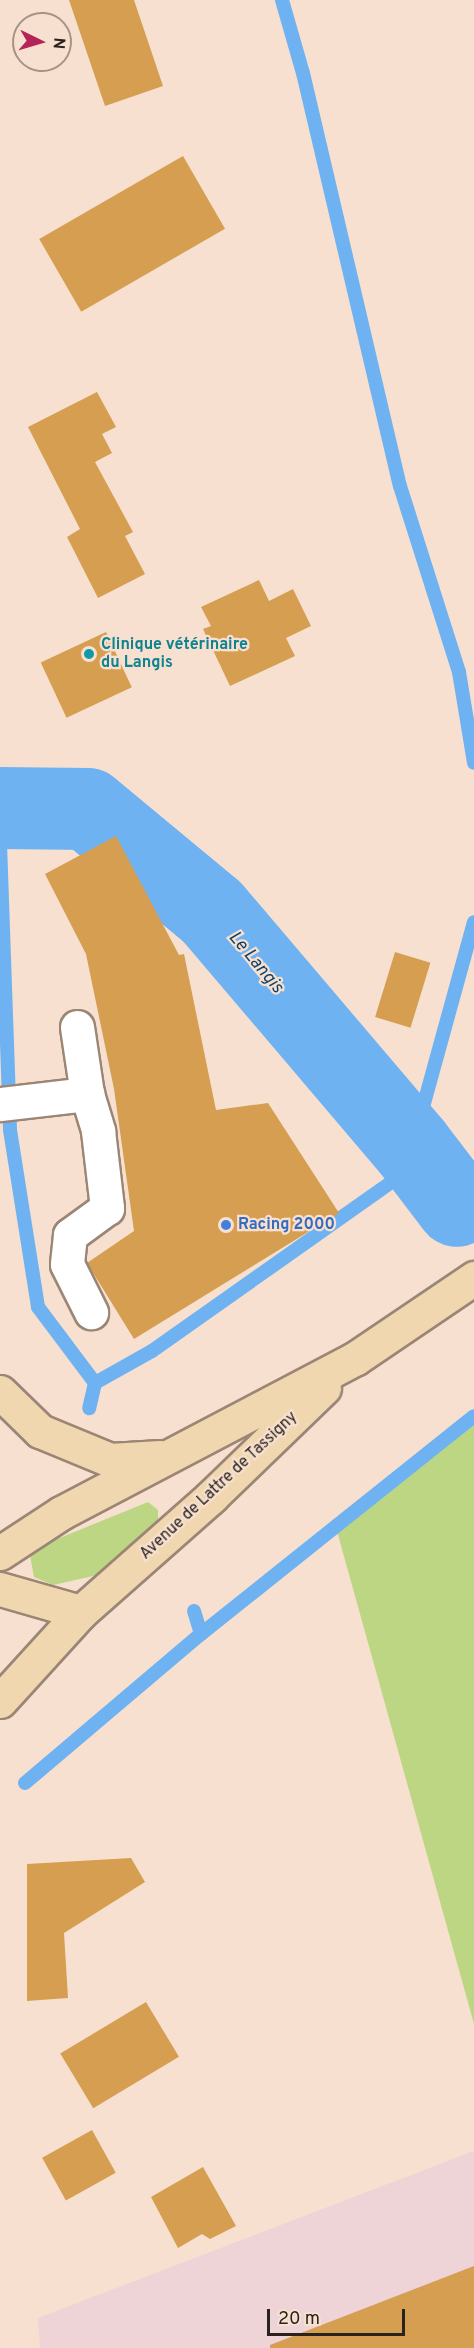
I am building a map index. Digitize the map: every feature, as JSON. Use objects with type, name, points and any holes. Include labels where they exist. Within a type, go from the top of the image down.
[{"type":"main road","name":"Avenue de Lattre de Tassigny","points":[[0,1553],[61,1513],[177,1455],[356,1358],[473,1279]]},
{"type":"main road","name":"Avenue de Lattre de Tassigny","points":[[0,1701],[81,1612],[211,1497],[356,1358]]},
{"type":"main road","name":"Avenue de Lattre de Tassigny","points":[[0,1392],[40,1431],[110,1460],[177,1455]]},
{"type":"main road","points":[[0,1589],[81,1612]]},
{"type":"lane","points":[[77,1027],[87,1094],[98,1131],[107,1208],[70,1235],[67,1264],[91,1312]]},
{"type":"lane","points":[[14,1103],[87,1094]]},
{"type":"shaded area","points":[[474,2151],[474,2348],[40,2348],[38,2318]]},
{"type":"green space","points":[[474,1420],[474,2024],[335,1524]]},
{"type":"green space","points":[[148,1502],[158,1510],[158,1527],[102,1574],[53,1585],[34,1577],[30,1555],[40,1546]]},
{"type":"building","points":[[69,0],[134,0],[163,86],[105,106]]},
{"type":"building","points":[[183,156],[225,229],[81,312],[39,239]]},
{"type":"building","points":[[97,392],[116,427],[102,434],[112,453],[95,462],[133,532],[125,536],[145,574],[98,598],[67,537],[80,529],[28,427]]},
{"type":"building","points":[[259,580],[269,601],[293,589],[311,626],[286,638],[295,656],[230,686],[203,629],[211,626],[201,607]]},
{"type":"building","name":"Clinique vétérinaire du Langis","points":[[106,632],[132,687],[67,718],[41,662]]},
{"type":"building","points":[[116,836],[179,955],[184,954],[216,1110],[268,1103],[339,1213],[134,1339],[87,1263],[134,1231],[114,1089],[86,954],[45,874]]},
{"type":"building","points":[[395,952],[430,963],[411,1028],[375,1017]]},
{"type":"building","points":[[131,1858],[145,1882],[64,1933],[68,1998],[27,2001],[27,1864]]},
{"type":"building","points":[[146,2002],[179,2057],[93,2108],[60,2054]]},
{"type":"building","points":[[92,2130],[116,2173],[66,2200],[42,2158]]},
{"type":"building","points":[[203,2167],[236,2226],[210,2239],[202,2234],[178,2248],[151,2197]]},
{"type":"building","points":[[474,2266],[474,2348],[270,2348],[270,2345]]},
{"type":"waterway","points":[[282,0],[303,73],[400,486],[459,672],[474,763]]},
{"type":"waterway","name":"Le Langis","points":[[0,808],[88,809],[212,912],[412,1147],[457,1206]]},
{"type":"waterway","points":[[0,843],[10,1130],[38,1307],[95,1383],[89,1408]]},
{"type":"waterway","points":[[95,1383],[152,1351],[396,1179],[412,1147],[474,922]]},
{"type":"waterway","points":[[194,1611],[201,1634],[474,1416]]},
{"type":"waterway","points":[[25,1783],[201,1634]]},
{"type":"place","name":"Clinique vétérinaire du Langis","points":[[89,654]]},
{"type":"place","name":"Racing 2000","points":[[226,1225]]}]
